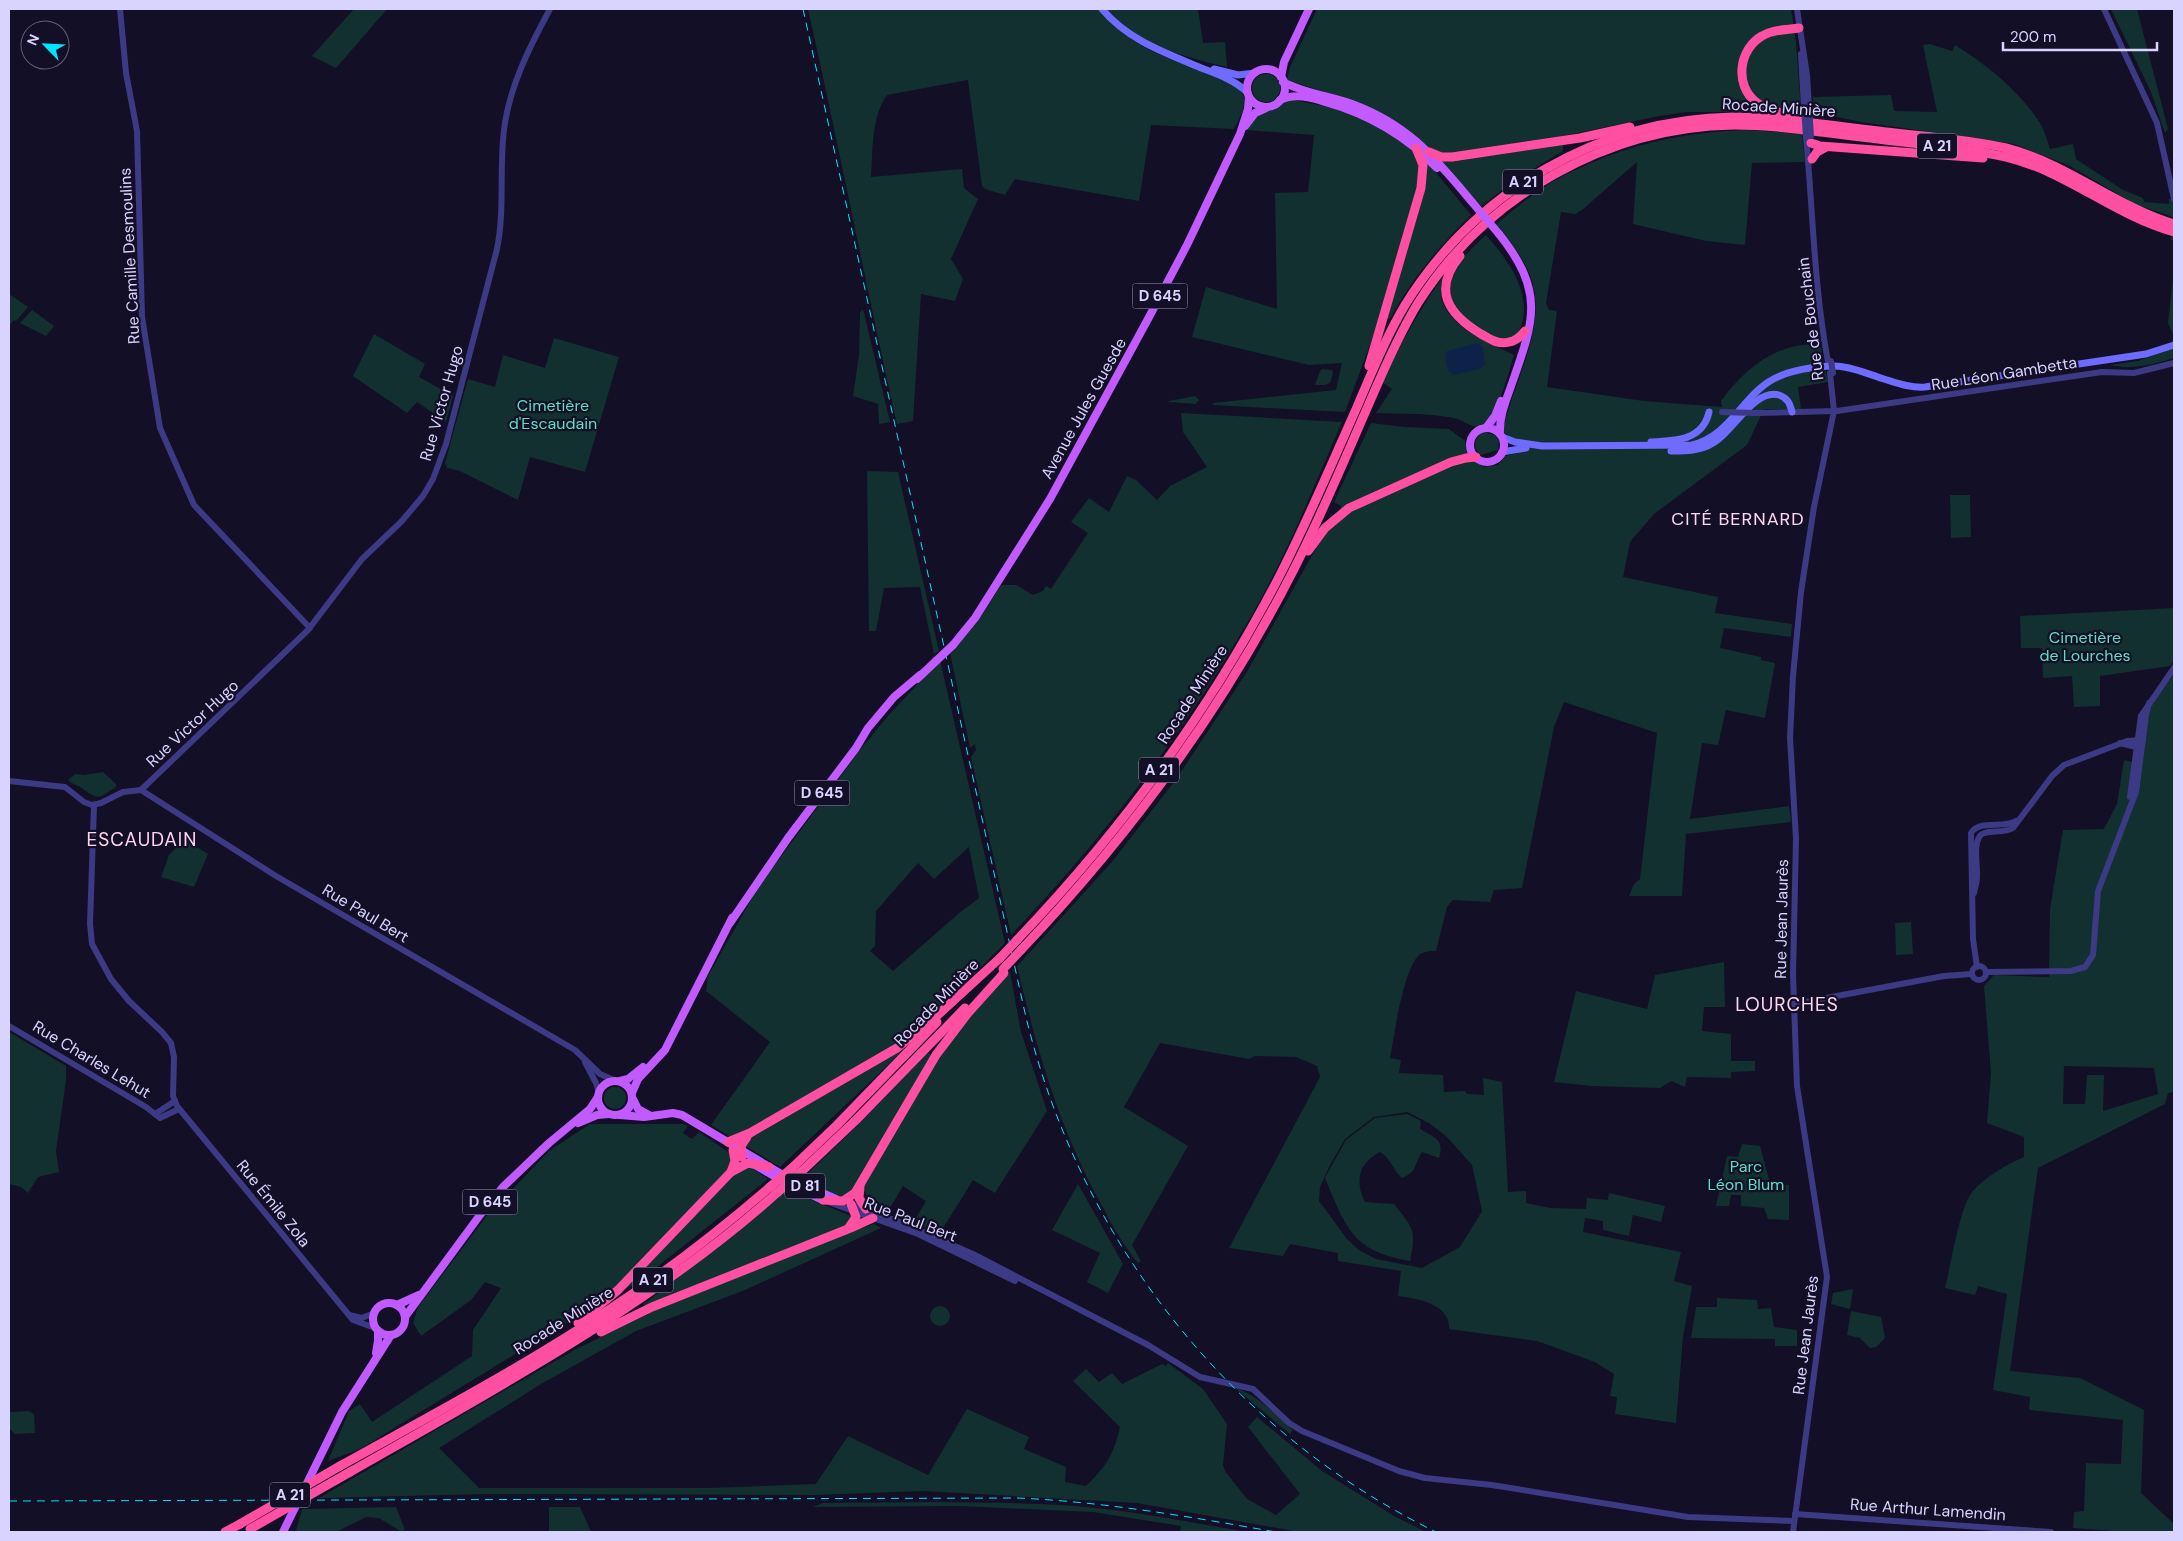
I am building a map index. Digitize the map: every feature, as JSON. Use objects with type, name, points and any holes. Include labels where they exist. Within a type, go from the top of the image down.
[{"type":"highway","points":[[1799,28],[1769,33],[1756,40],[1748,50],[1743,62],[1742,75],[1744,86],[1752,98],[1766,107],[1830,121],[1838,126]]},
{"type":"highway","name":"Rocade Minière","points":[[225,1532],[244,1528],[350,1472],[561,1351],[632,1306],[682,1271],[774,1190],[792,1168],[845,1118],[1000,958],[1071,881],[1124,817],[1168,759],[1209,698],[1281,574],[1307,521],[1383,347],[1404,306],[1433,265],[1474,220],[1514,188],[1558,161],[1613,138],[1669,123],[1708,118],[1749,117],[1982,144],[2015,151],[2051,164],[2174,232]]},
{"type":"highway","points":[[1429,152],[1441,157],[1452,157],[1580,138],[1662,120],[1669,123]]},
{"type":"highway","name":"Rocade Minière","points":[[244,1528],[340,1466],[528,1360],[646,1284],[801,1172],[856,1120],[1004,971],[1115,845],[1170,773],[1222,695],[1276,605],[1321,514],[1390,355],[1411,315],[1451,259],[1478,230],[1500,211],[1549,177],[1603,151],[1659,134],[1718,126],[1777,127],[1974,151],[2013,159],[2058,177],[2124,212],[2160,223],[2174,224]]},
{"type":"highway","points":[[1809,139],[1826,147],[1987,158],[2011,162],[2058,177]]},
{"type":"highway","points":[[1812,159],[1817,152],[1826,147]]},
{"type":"highway","points":[[1348,427],[1376,344],[1421,188],[1423,169],[1421,158],[1416,148]]},
{"type":"highway","points":[[1500,211],[1454,265],[1447,280],[1446,296],[1451,310],[1458,318],[1493,341],[1511,342],[1525,331]]},
{"type":"highway","points":[[1276,605],[1286,592],[1317,537],[1336,517],[1363,501],[1446,464],[1476,457]]},
{"type":"highway","points":[[731,1172],[735,1161],[736,1149],[750,1133],[897,1048],[928,1024],[1000,958]]},
{"type":"highway","points":[[848,1229],[855,1220],[850,1206],[852,1196],[860,1186],[932,1061],[968,1013],[1004,971]]},
{"type":"highway","points":[[528,1360],[609,1298],[731,1172],[742,1165],[752,1163],[769,1167]]},
{"type":"highway","points":[[860,1186],[859,1198],[866,1209]]},
{"type":"highway","points":[[823,1200],[850,1206]]},
{"type":"highway","points":[[561,1351],[567,1352],[652,1307],[873,1218]]},
{"type":"main road","points":[[1102,9],[1123,29],[1144,44],[1234,82],[1258,105],[1268,107],[1280,100],[1299,96],[1339,106],[1379,123],[1416,148],[1471,204]]},
{"type":"main road","points":[[1280,100],[1284,91],[1282,79],[1283,65],[1310,9]]},
{"type":"main road","points":[[1191,63],[1238,75],[1255,73],[1268,70],[1280,61],[1292,44]]},
{"type":"main road","points":[[1268,70],[1275,72],[1282,79],[1300,89],[1345,101],[1405,131],[1429,152],[1517,258],[1525,272],[1531,292],[1532,309],[1528,338],[1500,420],[1501,435],[1504,443],[1502,452],[1491,461],[1482,461],[1476,457],[1471,448],[1471,440],[1476,432],[1486,428],[1495,430],[1501,435],[1515,442],[1542,446]]},
{"type":"main road","points":[[1249,95],[1248,83],[1255,73]]},
{"type":"main road","name":"D 645","points":[[1240,134],[1248,109],[1249,95]]},
{"type":"main road","name":"D 645","points":[[1240,134],[1256,113],[1268,107]]},
{"type":"main road","name":"Avenue Jules Guesde","points":[[632,1096],[638,1079],[663,1053],[730,923],[788,838],[856,748],[920,675],[953,645],[975,618],[1061,478],[1181,256],[1240,134]]},
{"type":"main road","points":[[1486,428],[1499,408],[1525,331],[1528,308],[1524,283],[1514,261],[1497,236]]},
{"type":"main road","points":[[1502,452],[1542,446],[1641,447],[1692,445],[1712,438],[1726,427],[1767,383],[1781,375],[1795,371],[1841,366],[1906,385],[1920,387],[2146,354],[2174,345]]},
{"type":"main road","points":[[1641,447],[1675,451],[1705,447],[1726,434],[1754,402],[1768,395],[1774,394],[1785,398],[1790,404],[1792,412]]},
{"type":"main road","points":[[1608,447],[1667,441],[1694,435],[1704,426],[1709,412]]},
{"type":"main road","name":"Avenue Jules Guesde","points":[[618,1081],[628,1079],[645,1066],[673,1035]]},
{"type":"main road","points":[[632,1096],[630,1108],[620,1115],[608,1114],[601,1108],[598,1095],[604,1084],[618,1081],[628,1086],[638,1109],[651,1115]]},
{"type":"main road","name":"D 645","points":[[405,1317],[503,1187],[532,1158],[590,1110],[598,1095]]},
{"type":"main road","name":"Rue Paul Bert","points":[[620,1115],[644,1117],[668,1113],[680,1114],[736,1149],[801,1185],[850,1206]]},
{"type":"main road","name":"D 645","points":[[569,1127],[598,1115],[608,1114]]},
{"type":"main road","name":"Rue Paul Bert","points":[[736,1149],[752,1163],[788,1184],[823,1200]]},
{"type":"main road","name":"D 645","points":[[397,1304],[410,1300],[425,1290]]},
{"type":"main road","points":[[283,1532],[342,1412],[391,1335],[402,1328],[405,1317],[397,1304],[384,1303],[374,1313],[373,1320],[378,1347],[372,1364]]},
{"type":"main road","points":[[376,1329],[385,1335],[391,1335]]},
{"type":"street","name":"Rue Camille Desmoulins","points":[[120,9],[126,73],[137,131],[142,318],[160,428],[194,505],[310,628]]},
{"type":"street","name":"Rue Victor Hugo","points":[[141,790],[310,628],[362,559],[401,522],[419,501],[431,482],[440,460],[498,244],[501,220],[503,138],[506,117],[526,56],[550,9]]},
{"type":"street","points":[[1797,9],[1807,107],[1811,176]]},
{"type":"street","points":[[2104,9],[2157,123],[2174,199]]},
{"type":"street","points":[[1809,139],[1812,159],[1811,176]]},
{"type":"street","name":"Rue de Bouchain","points":[[1811,176],[1817,285],[1830,361],[1836,411]]},
{"type":"street","name":"Rue Léon Gambetta","points":[[1709,412],[1836,411],[2102,372],[2130,373],[2174,363]]},
{"type":"street","name":"Rue Jean Jaurès","points":[[1792,1532],[1796,1517],[1827,1277],[1798,1099],[1794,1004],[1796,839],[1790,746],[1793,682],[1803,576],[1814,507],[1836,411]]},
{"type":"street","points":[[1977,967],[1983,968],[1986,972],[2071,971],[2081,969],[2087,964],[2094,951],[2098,891],[2127,813],[2140,740],[2149,703],[2174,668]]},
{"type":"street","points":[[1974,893],[1977,881],[1977,840],[1984,833],[2001,832],[2010,829],[2061,767],[2073,760],[2120,743],[2140,740]]},
{"type":"street","points":[[2120,743],[2139,748]]},
{"type":"street","points":[[9,780],[65,787],[86,803],[94,805],[122,792],[141,790]]},
{"type":"street","name":"Rue Paul Bert","points":[[141,790],[292,885],[580,1054],[600,1074],[618,1081]]},
{"type":"street","points":[[94,805],[90,920],[92,944],[111,979],[129,1001],[171,1043],[174,1057],[175,1101],[158,1116]]},
{"type":"street","points":[[1977,967],[1973,938],[1974,893],[1970,837],[1972,831],[1978,826],[2007,825],[2020,819]]},
{"type":"street","points":[[1972,974],[1977,967]]},
{"type":"street","points":[[1972,974],[1974,979],[1979,980],[1984,978],[1986,972]]},
{"type":"street","points":[[1794,1004],[1944,976],[1972,974]]},
{"type":"street","name":"Rue Charles Lehut","points":[[9,1026],[158,1116]]},
{"type":"street","name":"Rue Paul Bert","points":[[580,1054],[596,1082],[598,1095]]},
{"type":"street","name":"Rue Émile Zola","points":[[175,1101],[179,1109],[348,1315],[356,1322],[376,1329]]},
{"type":"street","points":[[158,1116],[179,1109]]},
{"type":"street","name":"Rue Paul Bert","points":[[823,1200],[866,1209],[954,1245],[1148,1345],[1200,1377],[1253,1389],[1295,1427],[1345,1449],[1418,1476],[1486,1484],[1688,1518],[1796,1517]]},
{"type":"street","name":"Rue Paul Bert","points":[[850,1206],[873,1218],[938,1242],[1106,1324]]},
{"type":"street","points":[[348,1315],[362,1318],[374,1313]]},
{"type":"street","name":"Rue Arthur Lamendin","points":[[1796,1517],[2051,1532]]},
{"type":"green space","points":[[354,9],[387,9],[336,68],[312,56]]},
{"type":"green space","points":[[808,9],[1099,9],[1118,28],[1140,44],[1156,53],[1215,76],[1236,88],[1244,97],[1244,106],[1234,129],[1151,125],[1139,201],[1015,179],[1005,195],[985,189],[982,186],[968,80],[887,95],[875,124],[871,177],[962,169],[964,188],[978,199],[951,259],[963,279],[955,301],[921,294],[913,421],[897,424]]},
{"type":"green space","points":[[1107,9],[1198,9],[1203,43],[1225,42],[1227,67],[1189,57],[1152,43],[1127,28]]},
{"type":"green space","points":[[1317,9],[1791,9],[1796,43],[1801,110],[1687,112],[1563,136],[1563,151],[1520,177],[1481,206],[1425,144],[1408,130],[1348,99],[1287,80],[1290,67]]},
{"type":"green space","points":[[2111,9],[2137,9],[2168,129],[2165,133],[2151,92]]},
{"type":"green space","points":[[1930,44],[1952,51],[1955,45],[2001,78],[2021,98],[2038,120],[2044,130],[2050,149],[2073,144],[2076,159],[2123,190],[2143,198],[2144,202],[2169,204],[2169,199],[2174,199],[2174,240],[2171,240],[2173,217],[2135,204],[2070,166],[2014,144],[1861,122],[1814,112],[1813,97],[1891,95],[1894,111],[1937,112],[1923,45]]},
{"type":"green space","points":[[1266,74],[1276,78],[1280,88],[1276,98],[1266,102],[1256,98],[1252,88],[1256,78]]},
{"type":"green space","points":[[1291,100],[1359,116],[1391,132],[1404,142],[1414,154],[1419,169],[1429,164],[1471,215],[1426,264],[1390,319],[1380,318],[1345,412],[1213,405],[1213,403],[1336,390],[1342,363],[1309,365],[1192,337],[1206,287],[1277,309],[1275,193],[1308,192],[1314,135],[1246,130],[1258,113]]},
{"type":"green space","points":[[1749,130],[1802,134],[1805,162],[1752,163],[1745,245],[1706,241],[1633,224],[1637,162],[1582,210],[1575,214],[1561,212],[1546,303],[1549,310],[1557,311],[1547,387],[1644,401],[1722,407],[1721,401],[1734,384],[1757,363],[1789,348],[1820,343],[1828,382],[1798,387],[1801,409],[1764,409],[1747,445],[1654,514],[1630,542],[1623,577],[1718,597],[1715,613],[1792,624],[1791,637],[1724,628],[1720,648],[1761,657],[1761,660],[1775,663],[1765,718],[1726,710],[1718,745],[1702,743],[1690,819],[1789,806],[1791,822],[1686,834],[1682,896],[1629,896],[1634,884],[1640,879],[1657,733],[1564,702],[1554,727],[1522,888],[1494,890],[1490,902],[1453,900],[1447,907],[1436,951],[1420,954],[1412,965],[1403,990],[1390,1058],[1401,1060],[1399,1073],[1443,1075],[1444,1092],[1465,1091],[1467,1094],[1484,1095],[1483,1078],[1502,1082],[1508,1192],[1526,1191],[1526,1203],[1550,1208],[1586,1209],[1587,1198],[1608,1200],[1609,1193],[1665,1206],[1661,1222],[1633,1215],[1629,1236],[1603,1230],[1603,1221],[1585,1218],[1583,1232],[1681,1252],[1674,1281],[1692,1286],[1683,1337],[1676,1423],[1615,1414],[1617,1397],[1610,1396],[1614,1374],[1595,1362],[1537,1341],[1449,1329],[1448,1319],[1438,1308],[1426,1302],[1398,1296],[1401,1271],[1338,1261],[1338,1253],[1290,1244],[1283,1256],[1229,1248],[1320,1077],[1317,1066],[1296,1057],[1255,1056],[1249,1059],[1160,1043],[1124,1107],[1188,1146],[1132,1245],[1141,1261],[1138,1263],[1113,1226],[1072,1144],[1050,1087],[1032,1027],[1017,966],[1111,863],[1177,778],[1248,670],[1320,541],[1339,518],[1341,506],[1334,502],[1371,423],[1449,429],[1465,441],[1471,457],[1484,467],[1498,465],[1506,456],[1518,453],[1517,440],[1506,435],[1503,430],[1531,342],[1536,306],[1532,280],[1524,263],[1514,246],[1496,224],[1552,182],[1607,156],[1676,137]],"holes":[[[1407,1112],[1429,1123],[1446,1136],[1472,1165],[1482,1211],[1460,1247],[1422,1268],[1376,1259],[1359,1250],[1347,1239],[1319,1201],[1320,1187],[1345,1139],[1374,1117]]]},
{"type":"green space","points":[[1486,235],[1508,263],[1523,296],[1523,320],[1518,333],[1511,338],[1498,338],[1475,327],[1458,312],[1451,297],[1450,284],[1453,273],[1465,255]]},
{"type":"green space","points":[[2174,270],[2174,336],[2168,323]]},
{"type":"green space","points":[[1443,277],[1441,296],[1451,317],[1470,333],[1514,355],[1498,404],[1488,421],[1480,427],[1445,416],[1376,413],[1392,389],[1382,382],[1410,328]]},
{"type":"green space","points":[[9,294],[28,307],[9,326]]},
{"type":"green space","points":[[863,309],[890,422],[879,424],[878,404],[853,396],[859,355],[860,312]]},
{"type":"green space","points":[[32,310],[54,326],[46,336],[20,323]]},
{"type":"green space","points":[[374,334],[425,364],[419,377],[453,396],[446,422],[417,402],[407,413],[353,376]]},
{"type":"green space","name":"Cimetière d'Escaudain","points":[[554,338],[619,357],[585,472],[530,457],[518,500],[460,471],[447,468],[445,463],[468,379],[495,387],[503,355],[545,368]]},
{"type":"green space","points":[[2174,348],[2174,358],[2158,363],[2134,367],[2110,365],[2138,361]]},
{"type":"green space","points":[[1322,369],[1332,370],[1330,383],[1315,385],[1320,371]]},
{"type":"green space","points":[[1195,396],[1199,400],[1196,404],[1169,402],[1169,401]]},
{"type":"green space","points":[[1181,413],[1342,422],[1300,519],[1266,590],[1200,699],[1172,741],[1111,821],[1079,860],[1011,935],[971,757],[976,750],[975,744],[970,748],[950,653],[983,614],[1001,585],[1016,585],[1033,595],[1043,591],[1046,586],[1051,589],[1088,533],[1071,522],[1089,498],[1109,512],[1127,476],[1136,480],[1157,500],[1170,486],[1207,467],[1183,432]]},
{"type":"green space","points":[[1483,432],[1495,435],[1499,441],[1498,450],[1481,455],[1478,452],[1475,443],[1477,437]]},
{"type":"green space","points":[[867,471],[898,472],[939,651],[934,654],[920,587],[884,588],[876,631],[869,631]]},
{"type":"green space","points":[[1950,495],[1970,495],[1971,537],[1951,538]]},
{"type":"green space","name":"Cimetière de Lourches","points":[[2174,608],[2174,660],[2170,666],[2100,676],[2100,706],[2074,707],[2072,676],[2043,678],[2042,648],[2021,648],[2020,616]]},
{"type":"green space","points":[[940,660],[1005,943],[946,1002],[901,1039],[904,1050],[780,1167],[711,1125],[770,1042],[706,991],[708,976],[755,893],[768,874],[860,750],[887,717]],"holes":[[[969,847],[979,898],[893,971],[870,951],[875,946],[876,911],[918,863],[934,879]]]},
{"type":"green space","points":[[2174,674],[2174,1092],[2168,1093],[2165,1104],[2038,1168],[2010,1371],[2080,1378],[2144,1410],[2141,1493],[2174,1524],[2174,1532],[2130,1532],[2073,1528],[2074,1512],[2084,1511],[2086,1463],[2121,1464],[2123,1420],[2029,1410],[2030,1397],[1993,1390],[2007,1294],[1978,1286],[1975,1295],[1945,1288],[1960,1223],[1968,1199],[1973,1191],[1990,1176],[2024,1157],[2024,1137],[1987,1123],[1991,1073],[1984,986],[1994,975],[2049,977],[2050,909],[2063,830],[2104,829],[2117,804],[2124,760],[2132,762],[2151,705]],"holes":[[[2064,1066],[2154,1068],[2158,1094],[2103,1111],[2104,1075],[2087,1075],[2085,1104],[2063,1104]]]},
{"type":"green space","points":[[103,772],[116,784],[116,787],[99,797],[68,780],[75,774],[84,775]]},
{"type":"green space","points":[[184,839],[208,854],[194,887],[161,877],[169,855]]},
{"type":"green space","points":[[1911,922],[1913,954],[1896,955],[1895,923]]},
{"type":"green space","points":[[1724,962],[1725,1007],[1704,1007],[1702,1031],[1731,1034],[1731,1061],[1755,1061],[1755,1071],[1731,1072],[1731,1078],[1687,1077],[1685,1087],[1671,1081],[1660,1088],[1592,1086],[1554,1082],[1576,991],[1647,1009],[1655,975]]},
{"type":"green space","points":[[1010,972],[1021,1032],[1047,1111],[995,1193],[973,1180],[940,1233],[913,1223],[926,1201],[903,1186],[887,1213],[872,1203],[864,1191],[840,1196],[801,1180],[863,1120],[928,1052],[937,1059],[957,1032]]},
{"type":"green space","points":[[9,1032],[66,1066],[66,1080],[56,1151],[59,1172],[38,1177],[28,1193],[21,1187],[9,1184]]},
{"type":"green space","points":[[615,1087],[623,1090],[626,1098],[623,1106],[615,1109],[607,1106],[604,1098],[607,1090]]},
{"type":"green space","points":[[1407,1114],[1421,1121],[1420,1129],[1437,1140],[1441,1147],[1439,1158],[1422,1152],[1411,1173],[1402,1178],[1380,1152],[1373,1156],[1363,1167],[1360,1174],[1360,1187],[1365,1202],[1394,1204],[1406,1219],[1413,1236],[1410,1261],[1390,1257],[1375,1251],[1353,1234],[1339,1210],[1325,1178],[1346,1140],[1375,1118]]},
{"type":"green space","points":[[590,1124],[684,1124],[688,1126],[683,1133],[692,1139],[699,1132],[768,1179],[638,1282],[579,1315],[360,1449],[328,1461],[349,1411],[360,1404],[372,1422],[472,1356],[473,1330],[501,1288],[485,1282],[471,1300],[421,1336],[413,1323],[418,1307],[486,1217],[549,1151]]},
{"type":"green space","name":"Parc Léon Blum","points":[[1742,1144],[1760,1146],[1770,1183],[1789,1185],[1789,1220],[1768,1219],[1764,1208],[1741,1206],[1741,1195],[1731,1195],[1729,1206],[1716,1206],[1727,1156],[1738,1157]]},
{"type":"green space","points":[[1078,1184],[1123,1264],[1108,1293],[1087,1282],[1100,1253],[1052,1230]]},
{"type":"green space","points":[[788,1190],[851,1216],[856,1230],[874,1224],[881,1228],[745,1290],[636,1331],[541,1384],[439,1448],[479,1488],[709,1488],[816,1484],[848,1436],[928,1475],[967,1409],[1029,1437],[1024,1449],[1066,1467],[1065,1482],[1086,1486],[1099,1473],[1108,1460],[1120,1427],[1073,1381],[1086,1369],[1099,1382],[1112,1373],[1122,1384],[1162,1364],[1166,1366],[1168,1363],[1203,1389],[1227,1424],[1223,1465],[1225,1471],[1247,1499],[1276,1515],[1300,1494],[1248,1427],[1257,1417],[1322,1471],[1394,1516],[1426,1532],[1299,1532],[1137,1503],[923,1491],[814,1495],[487,1494],[319,1498],[576,1349],[649,1314],[644,1304]]},
{"type":"green space","points":[[1853,1289],[1850,1309],[1831,1304],[1833,1293]]},
{"type":"green space","points":[[1717,1298],[1757,1300],[1758,1309],[1771,1308],[1774,1327],[1797,1330],[1797,1346],[1775,1346],[1775,1339],[1691,1338],[1696,1307],[1717,1307]]},
{"type":"green space","points":[[940,1306],[947,1309],[950,1316],[947,1323],[940,1326],[933,1323],[930,1316],[933,1309]]},
{"type":"green space","points":[[1851,1311],[1881,1317],[1885,1338],[1876,1347],[1870,1348],[1860,1338],[1847,1335]]},
{"type":"green space","points":[[1234,1387],[1251,1395],[1266,1406],[1293,1430],[1290,1434]]},
{"type":"green space","points":[[29,1411],[34,1414],[35,1433],[15,1434],[9,1428],[9,1412]]},
{"type":"green space","points":[[933,1502],[1067,1505],[1147,1515],[1248,1532],[1180,1532],[1181,1526],[1093,1512],[959,1506],[813,1507],[823,1503]]},
{"type":"green space","points":[[396,1507],[405,1530],[400,1531],[379,1518],[366,1517],[336,1532],[300,1532],[296,1530],[302,1509]]},
{"type":"green space","points":[[549,1507],[580,1507],[591,1532],[549,1532]]},
{"type":"water","points":[[1477,343],[1483,347],[1485,364],[1480,369],[1453,375],[1448,371],[1445,355],[1447,351]]},
{"type":"railway","points":[[803,9],[1025,1013],[1049,1096],[1082,1175],[1123,1249],[1172,1319],[1229,1382],[1291,1440],[1361,1490],[1436,1532]]},
{"type":"railway","points":[[9,1501],[1018,1498],[1116,1507],[1276,1532]]},
{"type":"district","name":"CITÉ BERNARD","points":[[1738,519]]},
{"type":"district","name":"ESCAUDAIN","points":[[142,839]]},
{"type":"district","name":"LOURCHES","points":[[1787,1004]]}]
